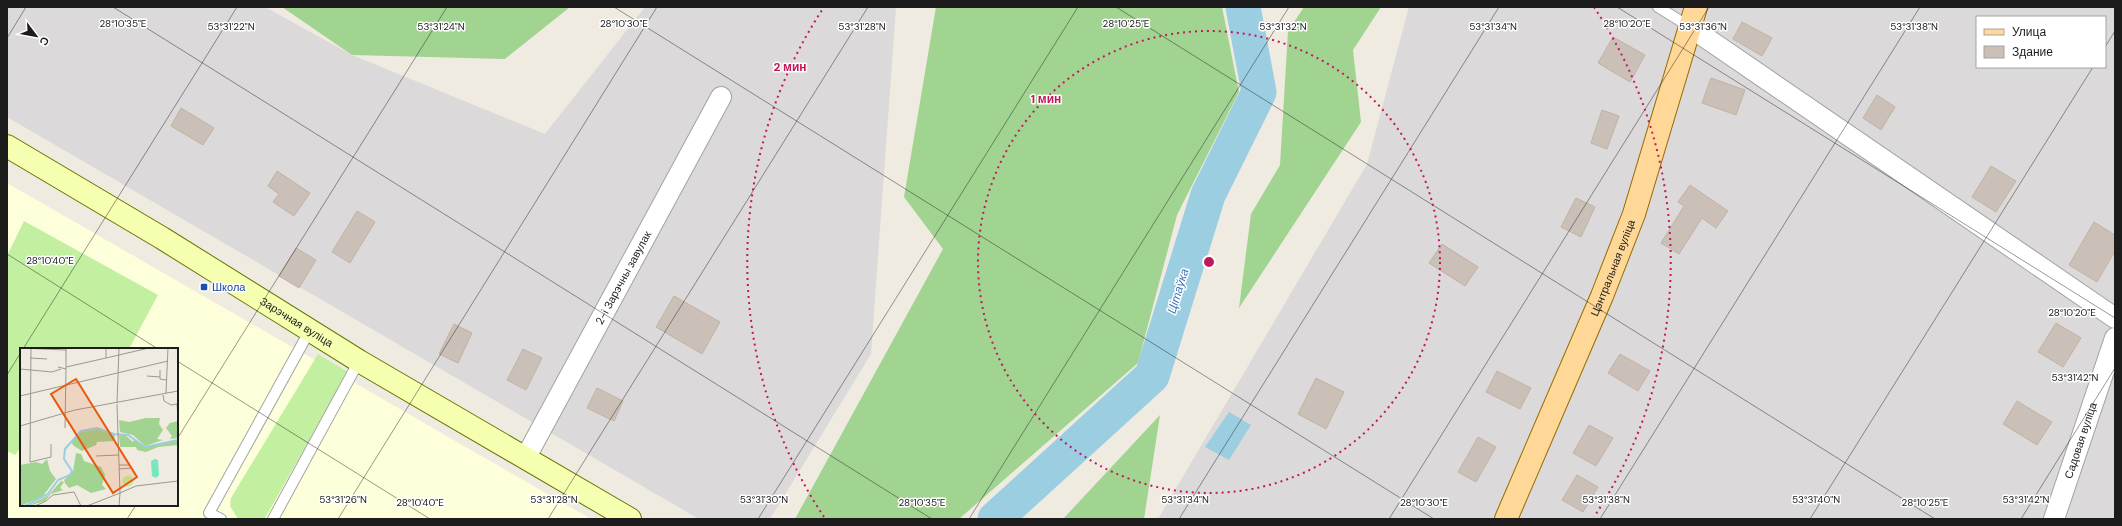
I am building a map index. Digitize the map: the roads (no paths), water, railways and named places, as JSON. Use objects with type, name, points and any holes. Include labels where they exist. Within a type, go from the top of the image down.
[{"type":"main road","name":"Цэнтральная вуліца","points":[[1506,519],[1602,296],[1634,214],[1693,17]]},
{"type":"main road","name":"Зарэчная вуліца","points":[[7,146],[162,238],[359,361],[630,519]]},
{"type":"street","points":[[1693,17],[2115,318]]},
{"type":"street","name":"2-і Зарэчны завулак","points":[[526,457],[721,97]]},
{"type":"street","name":"Садовая вуліца","points":[[2054,519],[2115,338]]},
{"type":"lane","points":[[1658,7],[1693,17]]},
{"type":"lane","points":[[221,519],[209,513],[310,330]]},
{"type":"lane","points":[[274,519],[359,361]]},
{"type":"water","points":[[1229,412],[1251,425],[1229,460],[1205,447]]},
{"type":"waterway","name":"Цітаўка","points":[[995,519],[1152,376],[1208,195],[1259,92],[1243,7]]},
{"type":"place","name":"Школа","points":[[204,287]]}]
